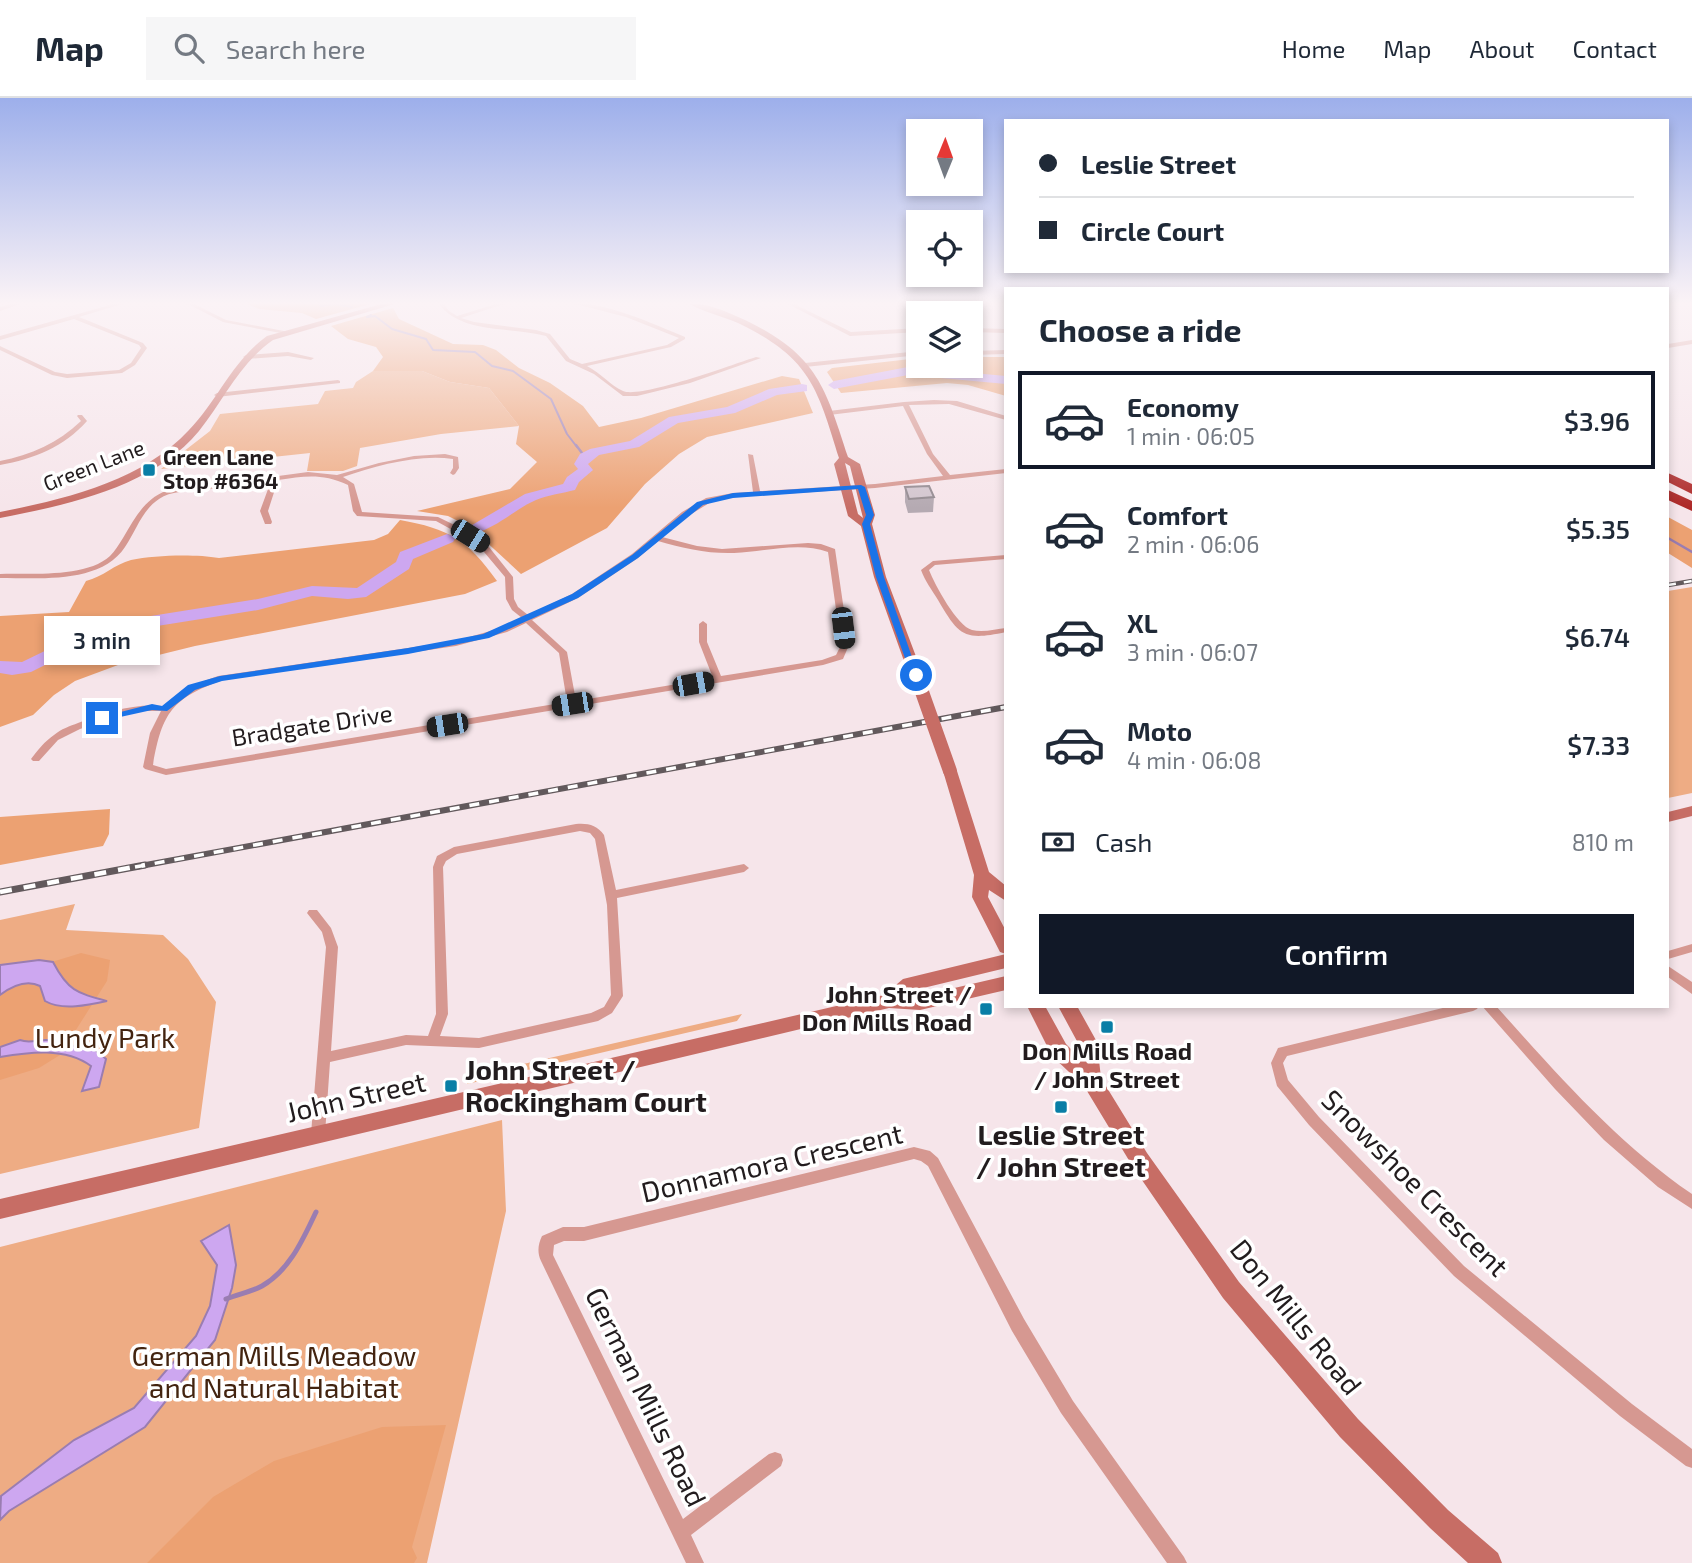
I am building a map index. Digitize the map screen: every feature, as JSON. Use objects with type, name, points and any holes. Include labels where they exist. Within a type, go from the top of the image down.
[{"type":"highway","points":[[1669,478],[1692,490]]},
{"type":"highway","points":[[1669,495],[1692,507]]},
{"type":"main road","name":"Green Lane","points":[[0,515],[70,498],[128,476],[170,453],[193,432],[235,371]]},
{"type":"main road","points":[[809,371],[829,413],[844,459],[855,464],[870,515],[866,524],[880,577],[950,771],[982,875],[980,897],[1004,943]]},
{"type":"main road","points":[[844,459],[839,464],[853,516],[866,524]]},
{"type":"main road","points":[[1669,817],[1692,811]]},
{"type":"main road","points":[[982,875],[1004,893]]},
{"type":"main road","name":"John Street","points":[[889,1001],[909,984],[1004,961]]},
{"type":"main road","name":"John Street","points":[[0,1209],[889,1001],[920,1003],[1004,983]]},
{"type":"main road","name":"Don Mills Road","points":[[1037,1008],[1059,1051],[1091,1080],[1140,1160],[1231,1290],[1349,1428],[1430,1510],[1488,1563]]},
{"type":"main road","name":"Don Mills Road","points":[[1068,1008],[1087,1042],[1091,1080]]},
{"type":"street","points":[[49,371],[67,376],[121,371]]},
{"type":"street","points":[[591,371],[618,392],[630,395],[722,371]]},
{"type":"street","points":[[217,395],[338,382]]},
{"type":"street","points":[[829,413],[949,402],[972,406],[991,416],[1004,418]]},
{"type":"street","points":[[905,404],[930,454],[948,478]]},
{"type":"street","points":[[0,463],[29,456],[61,442],[84,421],[80,416]]},
{"type":"street","points":[[750,455],[757,493]]},
{"type":"street","points":[[337,477],[363,468],[440,456],[456,458],[453,473]]},
{"type":"street","points":[[36,760],[55,738],[65,732],[131,710],[152,707],[164,709],[191,688],[220,678],[456,643],[485,636],[575,596],[635,556],[700,504],[720,497],[861,487],[1004,471]]},
{"type":"street","points":[[0,576],[75,571],[107,561],[120,547],[145,506],[158,495],[177,490],[308,474],[337,477],[351,484],[360,514],[438,519],[482,544],[509,577],[510,599],[526,620],[563,652],[572,704]]},
{"type":"street","points":[[268,522],[264,511],[275,478]]},
{"type":"street","name":"Bradgate Drive","points":[[164,709],[150,746],[148,767],[166,772],[840,657],[845,645],[834,556],[824,547],[814,545],[720,551],[656,538]]},
{"type":"street","points":[[1004,557],[933,563],[925,570],[961,631],[979,633],[1004,630]]},
{"type":"street","points":[[703,624],[703,642],[718,679]]},
{"type":"street","points":[[324,1058],[406,1040],[432,1041],[479,1042],[594,1017],[608,1010],[617,996],[611,895],[600,836],[589,828],[576,828],[460,850],[444,856],[438,867],[442,1014],[432,1041]]},
{"type":"street","points":[[611,895],[744,868]]},
{"type":"street","points":[[313,913],[327,931],[332,947],[318,1135]]},
{"type":"street","points":[[1669,955],[1692,948]]},
{"type":"street","points":[[1669,972],[1692,989]]},
{"type":"street","name":"Snowshoe Crescent","points":[[1465,1008],[1283,1052],[1277,1063],[1282,1082],[1314,1121],[1459,1271],[1626,1410],[1692,1460]]},
{"type":"street","points":[[1490,1008],[1598,1126],[1635,1160],[1692,1202]]},
{"type":"street","name":"Donnamora Crescent","points":[[546,1256],[547,1241],[563,1234],[584,1234],[626,1225],[862,1167],[901,1154],[925,1155],[944,1182],[1018,1325],[1067,1407],[1178,1563]]},
{"type":"street","name":"German Mills Road","points":[[546,1256],[695,1563]]},
{"type":"street","points":[[680,1532],[775,1460]]},
{"type":"green space","points":[[372,371],[423,371],[450,382],[489,388],[519,426],[441,434],[360,448],[357,466],[343,471],[307,471],[310,453],[161,469],[210,431],[220,414],[318,404],[325,391],[353,388],[356,382]]},
{"type":"green space","points":[[1692,587],[1692,793],[1669,798],[1669,591]]},
{"type":"green space","name":"Lundy Park","points":[[75,904],[66,930],[163,935],[188,959],[216,1002],[199,1128],[0,1174],[0,920]]},
{"type":"green space","points":[[742,1014],[737,1021],[467,1084],[467,1077]]},
{"type":"green space","name":"German Mills Meadow and Natural Habitat","points":[[502,1120],[506,1211],[427,1563],[0,1563],[0,1247]]},
{"type":"shaded area","points":[[423,371],[526,371],[550,383],[583,406],[599,427],[641,418],[782,376],[799,379],[813,413],[707,437],[679,454],[645,484],[607,528],[521,574],[470,527],[448,516],[417,511],[510,489],[537,462],[516,444],[519,426],[489,388],[450,382]]},
{"type":"shaded area","points":[[828,371],[906,371],[906,378],[983,378],[983,371],[1004,371],[1004,395],[968,385],[947,383],[841,393]]},
{"type":"shaded area","points":[[1669,518],[1692,530],[1692,568],[1669,554]]},
{"type":"shaded area","points":[[400,520],[432,527],[456,538],[476,555],[497,581],[465,594],[195,646],[118,665],[75,681],[54,695],[33,715],[0,727],[0,616],[69,612],[86,581],[131,560],[175,556],[219,558],[374,540],[388,534]]},
{"type":"shaded area","points":[[110,809],[109,834],[103,846],[0,865],[0,817]]},
{"type":"shaded area","points":[[81,953],[110,960],[107,981],[60,1055],[39,1068],[0,1080],[0,989],[26,970]]},
{"type":"shaded area","points":[[39,960],[53,962],[74,989],[107,1001],[59,1006],[45,1001],[40,986],[30,983],[14,986],[0,995],[0,965]]},
{"type":"shaded area","points":[[20,1040],[48,1040],[95,1050],[106,1059],[99,1087],[82,1091],[91,1066],[70,1056],[47,1052],[0,1057],[0,1047]]},
{"type":"shaded area","points":[[229,1225],[236,1265],[232,1288],[215,1340],[145,1427],[9,1511],[0,1520],[1,1496],[74,1440],[134,1408],[196,1336],[210,1306],[217,1265],[201,1241]]},
{"type":"shaded area","points":[[446,1425],[412,1547],[417,1558],[414,1563],[147,1563],[213,1497],[274,1461],[382,1427]]},
{"type":"building","points":[[929,486],[934,497],[909,499],[905,487]]},
{"type":"waterway","points":[[513,371],[551,399],[567,434],[577,447]]},
{"type":"waterway","points":[[834,385],[906,371]]},
{"type":"waterway","points":[[912,371],[1004,380]]},
{"type":"waterway","points":[[475,528],[501,516],[530,497],[570,487],[572,480],[586,470],[581,464],[585,457],[595,452],[634,444],[674,420],[730,410],[774,392],[802,388]]},
{"type":"waterway","points":[[576,445],[585,457]]},
{"type":"waterway","points":[[0,667],[12,669],[36,664],[82,639],[132,625],[258,605],[312,591],[348,594],[367,591],[403,565],[406,556],[447,539]]},
{"type":"waterway","points":[[1669,539],[1692,552]]},
{"type":"waterway","points":[[226,1299],[253,1290],[272,1279],[295,1253],[316,1212]]},
{"type":"railway","points":[[1669,585],[1692,581]]},
{"type":"railway","points":[[135,867],[1004,707]]},
{"type":"railway","points":[[0,892],[145,865]]},
{"type":"place","name":"Green Lane Stop #6364","points":[[149,470]]},
{"type":"place","name":"John Street / Don Mills Road","points":[[986,1009]]},
{"type":"place","name":"Don Mills Road / John Street","points":[[1107,1027]]},
{"type":"place","name":"John Street / Rockingham Court","points":[[451,1086]]},
{"type":"place","name":"Leslie Street / John Street","points":[[1061,1107]]},
{"type":"route","points":[[102,718],[131,710],[152,707],[164,709],[177,696],[191,688],[220,678],[456,643],[505,630],[575,596],[607,576],[685,514],[709,500],[733,495],[861,487],[870,515],[866,524],[880,577],[916,675]]}]
